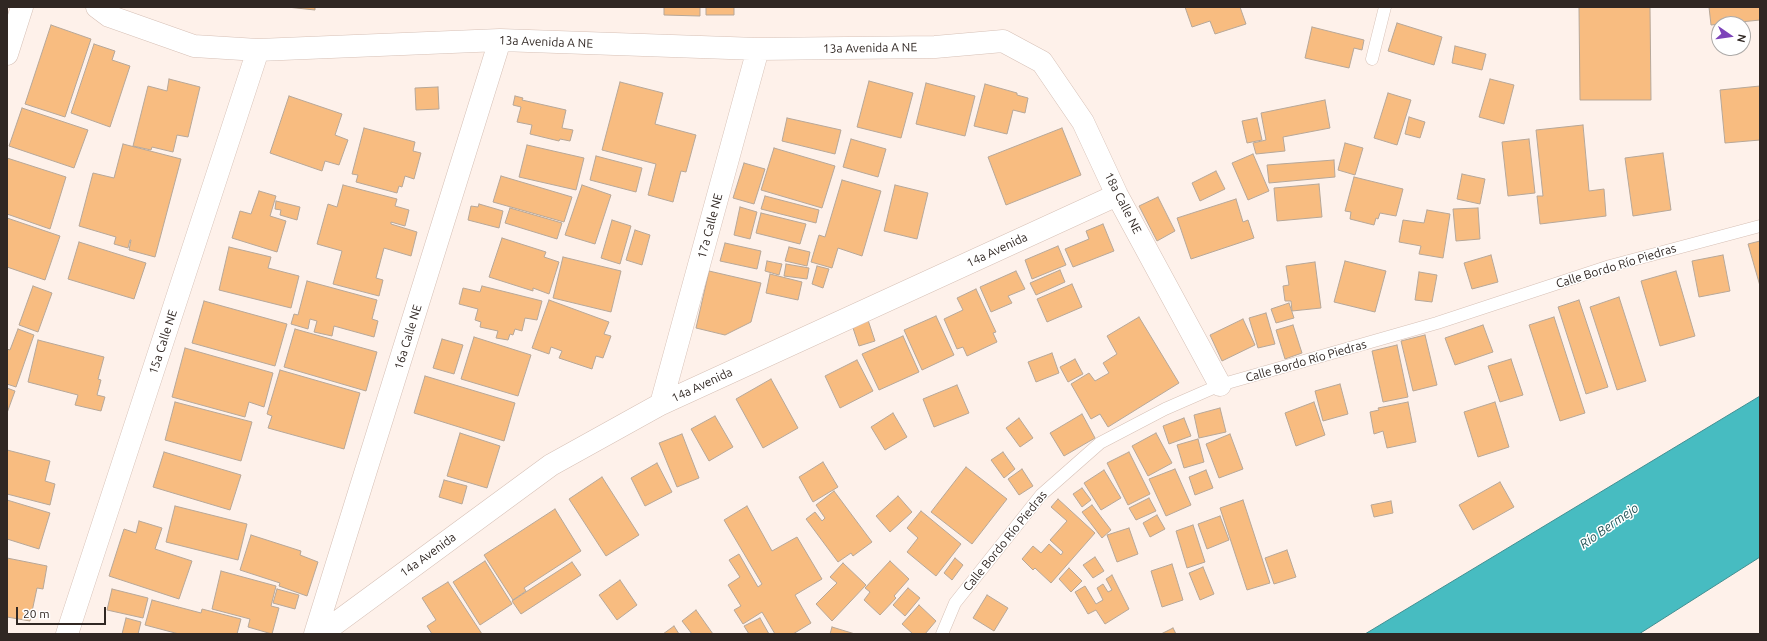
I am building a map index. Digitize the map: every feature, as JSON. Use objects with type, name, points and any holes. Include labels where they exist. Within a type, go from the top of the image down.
[{"type":"street","points":[[7,54],[22,7]]},
{"type":"street","name":"13a Avenida A NE","points":[[98,7],[109,16],[194,46],[258,50],[500,40],[758,49],[935,47],[1003,41]]},
{"type":"street","name":"16a Calle NE","points":[[315,634],[500,40]]},
{"type":"street","name":"18a Calle NE","points":[[1003,41],[1042,62],[1083,122],[1118,195],[1220,385]]},
{"type":"street","name":"17a Calle NE","points":[[661,404],[758,49]]},
{"type":"street","name":"15a Calle NE","points":[[67,634],[258,50]]},
{"type":"street","name":"14a Avenida","points":[[321,634],[551,465],[661,404],[1118,195]]},
{"type":"lane","points":[[1372,59],[1385,7]]},
{"type":"lane","name":"Calle Bordo Río Piedras","points":[[942,634],[955,603],[1041,495],[1100,443],[1165,409],[1220,385],[1437,323],[1610,266],[1760,226]]},
{"type":"water","name":"Río Bermejo","points":[[1760,396],[1760,557],[1639,634],[1365,634]]},
{"type":"building","points":[[287,7],[315,7],[315,10]]},
{"type":"building","points":[[664,7],[700,7],[700,16],[664,15]]},
{"type":"building","points":[[706,7],[734,7],[734,15],[706,15]]},
{"type":"building","points":[[1185,7],[1240,7],[1246,24],[1215,34],[1210,21],[1192,27]]},
{"type":"building","points":[[1579,7],[1650,7],[1651,100],[1580,100]]},
{"type":"building","points":[[1709,7],[1760,7],[1760,20],[1751,21],[1751,16],[1711,16],[1711,25]]},
{"type":"building","points":[[1397,23],[1442,37],[1434,65],[1388,51]]},
{"type":"building","points":[[51,25],[91,39],[65,117],[25,104]]},
{"type":"building","points":[[1312,27],[1364,40],[1362,50],[1354,48],[1349,68],[1305,58]]},
{"type":"building","points":[[94,44],[115,51],[112,60],[130,66],[110,127],[71,113]]},
{"type":"building","points":[[1455,46],[1486,54],[1482,70],[1452,63]]},
{"type":"building","points":[[169,79],[200,87],[188,137],[177,135],[173,152],[152,147],[151,150],[133,146],[148,86],[167,91]]},
{"type":"building","points":[[1490,79],[1514,85],[1504,124],[1479,117]]},
{"type":"building","points":[[869,81],[913,93],[901,138],[857,127]]},
{"type":"building","points":[[620,82],[663,93],[655,124],[696,135],[686,172],[681,171],[673,202],[648,195],[656,164],[602,150]]},
{"type":"building","points":[[926,83],[975,96],[965,136],[916,124]]},
{"type":"building","points":[[985,84],[1017,93],[1017,95],[1028,98],[1025,113],[1013,110],[1007,134],[974,126]]},
{"type":"building","points":[[1760,86],[1760,140],[1725,143],[1720,90]]},
{"type":"building","points":[[438,87],[439,109],[416,110],[415,88]]},
{"type":"building","points":[[1388,93],[1411,100],[1397,145],[1374,138]]},
{"type":"building","points":[[289,96],[342,114],[335,135],[348,140],[339,165],[325,161],[322,171],[270,153]]},
{"type":"building","points":[[515,96],[523,98],[522,100],[566,110],[562,128],[573,130],[570,141],[560,139],[559,141],[530,134],[532,125],[517,122],[521,107],[513,105]]},
{"type":"building","points":[[1325,100],[1330,128],[1283,137],[1285,151],[1256,154],[1253,143],[1266,140],[1261,113]]},
{"type":"building","points":[[22,108],[88,130],[74,168],[9,146]]},
{"type":"building","points":[[1409,117],[1425,122],[1420,138],[1405,134]]},
{"type":"building","points":[[787,118],[841,130],[835,154],[782,141]]},
{"type":"building","points":[[1257,118],[1262,140],[1247,143],[1242,121]]},
{"type":"building","points":[[1583,125],[1589,191],[1604,189],[1606,216],[1540,224],[1537,196],[1543,196],[1536,130]]},
{"type":"building","points":[[364,128],[415,142],[413,151],[421,153],[414,179],[405,176],[402,187],[399,186],[397,193],[356,182],[358,175],[352,174]]},
{"type":"building","points":[[1062,128],[1081,175],[1006,205],[988,157]]},
{"type":"building","points":[[851,139],[886,149],[878,177],[843,167]]},
{"type":"building","points":[[1529,139],[1535,193],[1508,196],[1502,142]]},
{"type":"building","points":[[1345,143],[1363,148],[1355,175],[1338,170]]},
{"type":"building","points":[[123,144],[181,159],[155,257],[129,250],[131,240],[128,248],[114,244],[116,237],[79,226],[93,173],[114,178]]},
{"type":"building","points":[[527,145],[584,158],[576,190],[519,177]]},
{"type":"building","points":[[774,148],[835,166],[822,208],[761,190]]},
{"type":"building","points":[[1663,153],[1671,210],[1633,216],[1625,158]]},
{"type":"building","points":[[1253,154],[1269,191],[1248,200],[1232,163]]},
{"type":"building","points":[[596,156],[642,168],[636,192],[590,180]]},
{"type":"building","points":[[7,158],[66,177],[50,229],[7,214]]},
{"type":"building","points":[[1334,160],[1335,177],[1269,183],[1267,165]]},
{"type":"building","points":[[744,163],[765,169],[754,204],[733,198]]},
{"type":"building","points":[[1216,171],[1225,189],[1200,201],[1192,183]]},
{"type":"building","points":[[1462,174],[1485,179],[1480,204],[1457,199]]},
{"type":"building","points":[[501,176],[572,197],[564,222],[493,202]]},
{"type":"building","points":[[1354,177],[1403,189],[1396,216],[1380,213],[1378,219],[1376,218],[1374,225],[1350,219],[1351,212],[1345,211]]},
{"type":"building","points":[[842,180],[881,191],[862,256],[838,248],[832,268],[811,262],[819,235],[825,237]]},
{"type":"building","points":[[1319,184],[1322,217],[1277,221],[1274,188]]},
{"type":"building","points":[[343,185],[397,199],[395,206],[409,210],[405,226],[391,222],[391,224],[417,232],[411,256],[384,248],[376,278],[383,280],[379,296],[333,284],[342,251],[317,244],[328,204],[337,207]]},
{"type":"building","points":[[582,185],[611,195],[595,244],[565,235]]},
{"type":"building","points":[[895,185],[928,193],[917,239],[884,231]]},
{"type":"building","points":[[259,191],[276,196],[270,216],[286,221],[277,252],[232,238],[240,211],[251,214]]},
{"type":"building","points":[[765,196],[819,210],[816,223],[761,209]]},
{"type":"building","points":[[1158,197],[1175,231],[1157,241],[1139,206]]},
{"type":"building","points":[[1236,199],[1243,222],[1248,220],[1254,238],[1191,259],[1177,218]]},
{"type":"building","points":[[276,201],[300,207],[297,220],[280,215],[281,210],[275,209]]},
{"type":"building","points":[[479,204],[503,211],[499,228],[468,220],[471,206],[478,207]]},
{"type":"building","points":[[740,207],[757,212],[750,239],[734,235]]},
{"type":"building","points":[[510,208],[562,223],[557,239],[505,223]]},
{"type":"building","points":[[1478,208],[1480,239],[1456,241],[1453,209]]},
{"type":"building","points":[[1427,210],[1450,214],[1443,258],[1419,254],[1421,246],[1399,242],[1403,220],[1424,223]]},
{"type":"building","points":[[761,213],[806,224],[800,244],[756,233]]},
{"type":"building","points":[[7,218],[60,236],[45,280],[7,267]]},
{"type":"building","points":[[612,220],[631,226],[620,264],[601,258]]},
{"type":"building","points":[[1103,224],[1114,251],[1073,267],[1065,249],[1089,239],[1086,231]]},
{"type":"building","points":[[635,230],[650,235],[642,265],[626,260]]},
{"type":"building","points":[[502,238],[546,252],[544,257],[559,262],[549,294],[533,288],[533,291],[489,277]]},
{"type":"building","points":[[1760,241],[1760,286],[1748,244]]},
{"type":"building","points":[[79,242],[146,263],[134,299],[68,279]]},
{"type":"building","points":[[725,243],[761,251],[757,269],[720,261]]},
{"type":"building","points":[[1058,246],[1066,265],[1032,279],[1025,260]]},
{"type":"building","points":[[229,247],[271,257],[268,268],[299,276],[291,308],[219,290]]},
{"type":"building","points":[[789,247],[810,252],[807,266],[785,261]]},
{"type":"building","points":[[1491,255],[1498,282],[1472,289],[1464,263]]},
{"type":"building","points":[[1723,255],[1730,291],[1699,297],[1692,261]]},
{"type":"building","points":[[563,257],[621,271],[611,312],[553,298]]},
{"type":"building","points":[[767,261],[782,264],[779,275],[765,271]]},
{"type":"building","points":[[1345,261],[1386,271],[1375,312],[1334,302]]},
{"type":"building","points":[[1315,262],[1321,308],[1292,311],[1291,301],[1285,301],[1283,286],[1289,285],[1286,266]]},
{"type":"building","points":[[786,264],[809,268],[807,279],[784,276]]},
{"type":"building","points":[[817,266],[829,269],[823,288],[812,284]]},
{"type":"building","points":[[1060,270],[1065,282],[1036,295],[1030,283]]},
{"type":"building","points":[[709,271],[761,283],[751,322],[725,335],[696,328]]},
{"type":"building","points":[[1016,271],[1025,289],[1008,296],[1012,303],[991,312],[980,287]]},
{"type":"building","points":[[1676,271],[1695,336],[1660,346],[1641,281]]},
{"type":"building","points":[[1419,272],[1437,275],[1432,302],[1415,300]]},
{"type":"building","points":[[770,274],[802,282],[798,300],[766,293]]},
{"type":"building","points":[[307,281],[377,300],[372,319],[378,321],[374,337],[334,326],[332,336],[314,332],[317,321],[310,319],[308,329],[291,324],[294,314],[298,315]]},
{"type":"building","points":[[1072,284],[1082,307],[1047,322],[1037,299]]},
{"type":"building","points":[[33,286],[52,293],[38,332],[19,325]]},
{"type":"building","points":[[482,286],[542,301],[537,320],[525,318],[522,331],[515,329],[513,335],[510,334],[508,340],[496,338],[498,331],[480,327],[481,322],[475,320],[478,309],[459,304],[463,288],[480,292]]},
{"type":"building","points":[[976,289],[996,332],[993,333],[997,342],[967,356],[963,347],[957,349],[944,319],[963,310],[957,298]]},
{"type":"building","points":[[1619,297],[1646,381],[1617,390],[1590,307]]},
{"type":"building","points":[[549,300],[609,322],[604,334],[611,336],[603,358],[596,356],[592,369],[559,358],[562,351],[551,347],[549,354],[532,348]]},
{"type":"building","points":[[1579,300],[1608,387],[1586,394],[1558,307]]},
{"type":"building","points":[[204,301],[287,324],[275,366],[192,343]]},
{"type":"building","points":[[1289,303],[1294,318],[1276,323],[1271,309]]},
{"type":"building","points":[[1266,313],[1275,344],[1258,348],[1249,318]]},
{"type":"building","points":[[936,316],[954,355],[922,370],[904,330]]},
{"type":"building","points":[[1139,317],[1179,383],[1108,427],[1100,414],[1091,419],[1071,384],[1089,373],[1095,381],[1109,373],[1103,363],[1117,354],[1107,336]]},
{"type":"building","points":[[1554,317],[1585,413],[1560,421],[1529,325]]},
{"type":"building","points":[[1243,319],[1255,345],[1222,361],[1210,335]]},
{"type":"building","points":[[868,320],[875,341],[859,346],[852,325]]},
{"type":"building","points":[[1293,325],[1302,353],[1285,359],[1276,330]]},
{"type":"building","points":[[1483,325],[1493,352],[1455,365],[1445,338]]},
{"type":"building","points":[[18,329],[34,335],[16,387],[7,384],[7,349],[10,350]]},
{"type":"building","points":[[295,329],[377,352],[366,391],[284,367]]},
{"type":"building","points":[[1425,335],[1437,385],[1413,391],[1401,341]]},
{"type":"building","points":[[903,336],[919,372],[879,390],[862,354]]},
{"type":"building","points":[[474,337],[531,355],[518,396],[461,379]]},
{"type":"building","points":[[442,339],[463,345],[454,374],[433,368]]},
{"type":"building","points":[[38,340],[104,357],[98,379],[101,380],[97,395],[105,397],[101,411],[75,405],[78,395],[28,382]]},
{"type":"building","points":[[1397,345],[1408,397],[1383,402],[1372,351]]},
{"type":"building","points":[[185,348],[273,373],[264,407],[249,402],[245,417],[172,397]]},
{"type":"building","points":[[1052,353],[1059,373],[1036,382],[1028,362]]},
{"type":"building","points":[[1075,359],[1083,374],[1068,382],[1060,367]]},
{"type":"building","points":[[1511,359],[1523,395],[1500,402],[1488,366]]},
{"type":"building","points":[[857,360],[873,391],[840,408],[825,376]]},
{"type":"building","points":[[280,370],[360,393],[344,449],[268,428],[272,416],[267,414]]},
{"type":"building","points":[[425,376],[515,403],[504,441],[414,413]]},
{"type":"building","points":[[771,379],[798,428],[763,448],[736,399]]},
{"type":"building","points":[[1340,384],[1348,414],[1323,421],[1315,391]]},
{"type":"building","points":[[957,385],[969,413],[934,427],[923,399]]},
{"type":"building","points":[[7,388],[15,391],[7,413]]},
{"type":"building","points":[[175,402],[252,422],[241,461],[165,440]]},
{"type":"building","points":[[1314,402],[1325,435],[1296,446],[1285,413]]},
{"type":"building","points":[[1408,402],[1416,442],[1387,448],[1383,431],[1374,434],[1370,412],[1379,410],[1378,408]]},
{"type":"building","points":[[1495,402],[1509,447],[1478,457],[1464,412]]},
{"type":"building","points":[[1220,408],[1226,432],[1199,438],[1194,415]]},
{"type":"building","points":[[893,413],[907,437],[885,450],[871,427]]},
{"type":"building","points":[[1082,414],[1095,438],[1064,456],[1050,433]]},
{"type":"building","points":[[715,416],[733,447],[709,461],[691,429]]},
{"type":"building","points":[[1019,418],[1033,438],[1020,447],[1006,428]]},
{"type":"building","points":[[1184,418],[1191,436],[1169,444],[1163,426]]},
{"type":"building","points":[[460,433],[500,446],[487,488],[447,476]]},
{"type":"building","points":[[1156,433],[1172,463],[1148,476],[1132,446]]},
{"type":"building","points":[[682,434],[699,478],[677,487],[659,443]]},
{"type":"building","points":[[1230,434],[1243,469],[1219,478],[1206,444]]},
{"type":"building","points":[[1198,439],[1204,462],[1184,468],[1177,445]]},
{"type":"building","points":[[7,450],[50,461],[45,481],[55,484],[50,505],[7,494]]},
{"type":"building","points":[[164,452],[241,475],[230,510],[153,487]]},
{"type":"building","points":[[1003,452],[1015,469],[1004,478],[991,460]]},
{"type":"building","points":[[1129,452],[1150,494],[1128,505],[1107,463]]},
{"type":"building","points":[[823,462],[838,487],[813,502],[799,477]]},
{"type":"building","points":[[657,463],[672,492],[645,506],[631,478]]},
{"type":"building","points":[[966,467],[1007,499],[972,544],[931,512]]},
{"type":"building","points":[[1022,469],[1033,486],[1019,495],[1008,479]]},
{"type":"building","points":[[1175,469],[1191,505],[1166,516],[1149,479]]},
{"type":"building","points":[[1104,470],[1121,498],[1101,510],[1084,483]]},
{"type":"building","points":[[1206,470],[1213,488],[1195,495],[1189,477]]},
{"type":"building","points":[[602,477],[639,535],[606,556],[569,499]]},
{"type":"building","points":[[444,480],[467,486],[462,504],[439,497]]},
{"type":"building","points":[[1500,482],[1514,507],[1473,530],[1459,505]]},
{"type":"building","points":[[1082,488],[1091,500],[1082,507],[1073,494]]},
{"type":"building","points":[[834,491],[872,542],[853,556],[851,553],[838,562],[806,519],[815,512],[822,521],[825,518],[816,505]]},
{"type":"building","points":[[898,496],[912,512],[890,532],[876,516]]},
{"type":"building","points":[[1149,498],[1156,511],[1136,520],[1129,508]]},
{"type":"building","points":[[1058,499],[1095,533],[1051,583],[1035,568],[1033,570],[1022,559],[1033,546],[1041,553],[1049,544],[1061,555],[1063,552],[1050,540],[1067,521],[1051,507]]},
{"type":"building","points":[[7,500],[50,513],[39,549],[7,539]]},
{"type":"building","points":[[1243,500],[1270,583],[1247,590],[1220,508]]},
{"type":"building","points":[[1391,501],[1393,513],[1374,517],[1371,505]]},
{"type":"building","points":[[1092,505],[1111,530],[1102,538],[1082,512]]},
{"type":"building","points":[[175,506],[247,524],[238,560],[166,542]]},
{"type":"building","points":[[747,506],[772,551],[797,537],[822,579],[795,595],[811,623],[793,634],[775,634],[762,612],[743,624],[734,610],[741,606],[728,585],[740,577],[729,560],[739,554],[758,587],[762,584],[724,520]]},
{"type":"building","points":[[555,509],[581,551],[524,588],[526,591],[513,600],[484,555]]},
{"type":"building","points":[[921,511],[961,544],[936,576],[907,552],[918,538],[907,528]]},
{"type":"building","points":[[1157,515],[1165,529],[1150,537],[1143,523]]},
{"type":"building","points":[[1220,516],[1229,540],[1207,549],[1198,524]]},
{"type":"building","points":[[139,521],[162,528],[155,549],[192,561],[179,599],[109,576],[124,529],[136,533]]},
{"type":"building","points":[[1193,525],[1205,562],[1187,568],[1176,531]]},
{"type":"building","points":[[1129,528],[1138,554],[1117,562],[1107,535]]},
{"type":"building","points":[[251,535],[301,551],[300,555],[318,562],[307,596],[279,586],[280,583],[240,570]]},
{"type":"building","points":[[1287,550],[1296,577],[1274,584],[1265,558]]},
{"type":"building","points":[[1095,557],[1104,571],[1093,578],[1083,565]]},
{"type":"building","points":[[7,558],[47,566],[43,589],[37,588],[30,621],[7,617]]},
{"type":"building","points":[[955,558],[963,565],[952,580],[944,573]]},
{"type":"building","points":[[485,561],[512,604],[480,625],[453,582]]},
{"type":"building","points":[[890,561],[909,579],[894,596],[896,598],[880,615],[864,600],[870,592],[865,588]]},
{"type":"building","points":[[572,562],[581,575],[521,614],[512,601]]},
{"type":"building","points":[[843,563],[866,585],[832,621],[816,604],[837,583],[830,577]]},
{"type":"building","points":[[1172,564],[1183,600],[1162,607],[1151,571]]},
{"type":"building","points":[[1203,567],[1214,594],[1200,600],[1189,573]]},
{"type":"building","points":[[1069,568],[1082,581],[1071,592],[1059,579]]},
{"type":"building","points":[[221,571],[276,586],[271,606],[279,608],[272,634],[248,627],[250,619],[212,609]]},
{"type":"building","points":[[1112,575],[1129,609],[1105,624],[1096,610],[1088,614],[1075,592],[1085,586],[1096,604],[1103,600],[1097,588],[1103,584],[1108,592],[1112,590],[1106,579]]},
{"type":"building","points":[[620,580],[637,605],[617,620],[599,595]]},
{"type":"building","points":[[448,582],[482,634],[432,634],[427,626],[436,620],[422,598]]},
{"type":"building","points":[[908,588],[920,598],[905,616],[893,605]]},
{"type":"building","points":[[112,589],[148,598],[143,618],[107,610]]},
{"type":"building","points":[[277,589],[299,595],[295,609],[273,603]]},
{"type":"building","points":[[987,595],[1008,608],[994,631],[973,618]]},
{"type":"building","points":[[152,600],[201,613],[202,609],[241,619],[237,634],[179,634],[145,625]]},
{"type":"building","points":[[919,605],[936,621],[925,634],[913,634],[902,624]]},
{"type":"building","points":[[696,610],[713,634],[692,634],[682,621]]},
{"type":"building","points":[[126,618],[141,622],[138,634],[122,634]]},
{"type":"building","points":[[760,618],[769,634],[749,634],[744,626]]},
{"type":"building","points":[[674,626],[679,634],[663,634]]},
{"type":"building","points":[[832,627],[855,634],[830,634]]},
{"type":"building","points":[[1173,628],[1176,634],[1161,634]]}]
